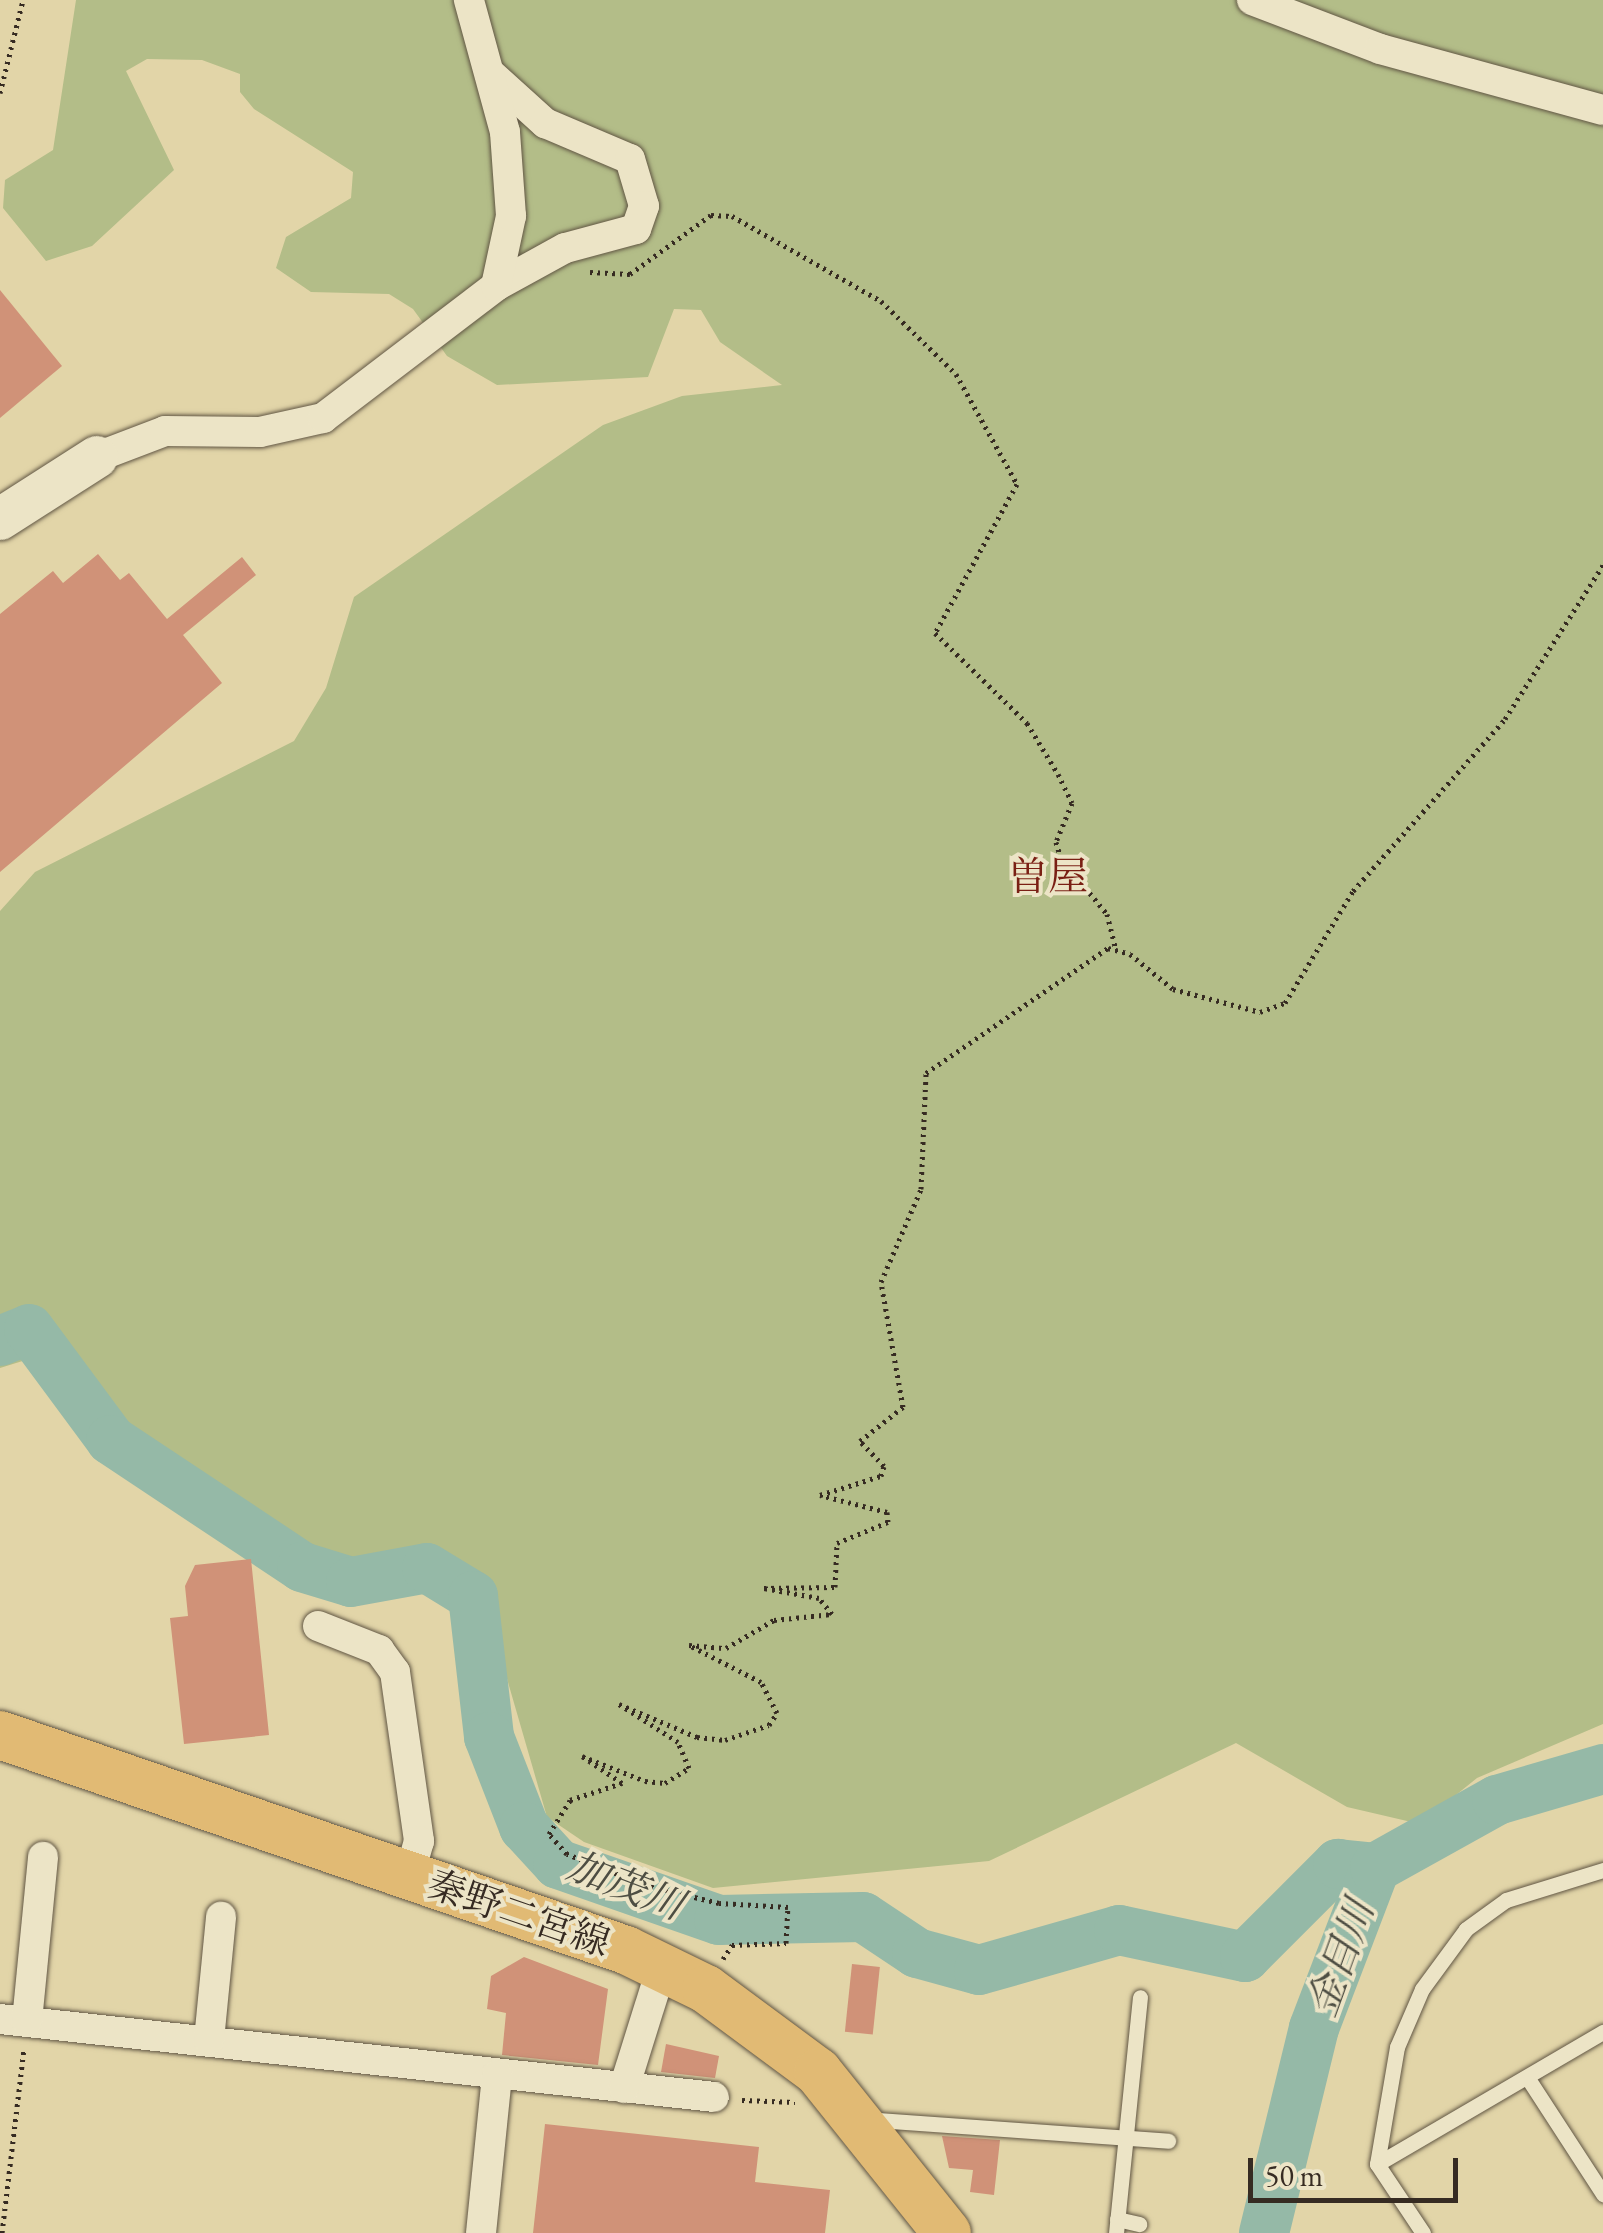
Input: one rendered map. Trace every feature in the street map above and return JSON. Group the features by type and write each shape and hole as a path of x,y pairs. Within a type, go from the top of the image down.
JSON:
{"main road":[{"name":"秦野二宮線","path":"0,1735 662,1966 786,2044 860,2119 947,2233"}],"street":[{"path":"469,0 483,65 505,132 512,216 496,286"},
{"path":"1252,0 1380,50 1603,110"},
{"path":"0,519 97,458 164,431 260,432 324,418 496,286 565,248 636,229 644,186 630,159 525,111 483,65"},
{"path":"318,1626 379,1650 395,1672 419,1841 410,1875"},
{"path":"43,1857 14,2020 714,2098"},
{"path":"209,2040 220,1917"},
{"path":"624,2088 662,1966"},
{"path":"480,2233 497,2075"}],"lane":[{"path":"1423,2233 1378,2164 1397,2047 1422,1989 1466,1929 1506,1900 1603,1870"},
{"path":"1139,2224 1117,2226 1140,1997"},
{"path":"1378,2164 1603,2032"},
{"path":"1527,2077 1603,2194"},
{"path":"860,2119 1168,2141"}],"path":[{"path":"0,93 24,0"},
{"path":"565,248 572,271 630,274 711,216 732,216 881,300 956,374 1017,484 936,633 1027,722 1058,774 1072,803 1056,842 1061,858 1107,914 1116,950 1173,988 1260,1012 1284,1004 1352,891 1505,719 1603,565"},
{"path":"723,1959 732,1945 786,1937 787,1912 592,1867 549,1834 556,1814 622,1783 582,1756 644,1781 665,1783 689,1768 678,1742 619,1704 726,1740 752,1735 778,1713 742,1666 687,1650 748,1642 774,1620 832,1614 820,1598 764,1588 836,1587 838,1542 891,1516 820,1495 881,1476 884,1466 860,1440 903,1407 881,1282 921,1189 926,1073 1004,1026 1090,956 1116,950"},
{"path":"2,2233 14,2020"},
{"path":"714,2098 798,2098"}],"green space":[{"path":"76,0 1603,0 1603,1724 1477,1778 1420,1824 1347,1807 1236,1743 989,1861 713,1888 584,1842 547,1817 488,1613 400,1559 313,1558 29,1359 0,1368 0,911 35,872 294,741 326,688 354,597 603,425 682,396 782,385 720,342 701,310 674,309 648,377 497,385 447,356 413,309 389,294 311,292 276,268 286,237 351,198 353,172 254,109 240,92 240,74 202,60 147,59 126,71 174,170 92,246 46,261 3,208 5,180 53,150"}],"building":[{"path":"0,290 62,366 0,418"},
{"path":"98,554 120,580 129,573 167,619 242,557 256,575 183,635 222,683 0,872 0,614 53,571 63,583"},
{"path":"251,1559 269,1735 184,1744 170,1618 188,1616 185,1586 195,1565"},
{"path":"524,1957 608,1989 598,2065 502,2055 506,2013 487,2009 491,1976"},
{"path":"852,1964 880,1967 873,2035 845,2032"},
{"path":"666,2044 719,2056 715,2078 661,2072"},
{"path":"545,2124 759,2147 755,2182 830,2190 825,2233 533,2233"},
{"path":"942,2136 1000,2140 994,2195 970,2192 973,2170 949,2168"}],"waterway":[{"name":"加茂川","path":"0,1341 29,1329 111,1440 302,1567 351,1582 427,1568 473,1596 489,1737 524,1827 558,1864 719,1920 863,1917 917,1953 979,1970 1119,1930 1245,1957 1338,1864 1375,1868"},
{"name":"金目川","path":"1264,2233 1314,2028 1375,1868 1497,1800 1603,1769"}],"district":[{"name":"曽屋","path":"1048,876"}]}
